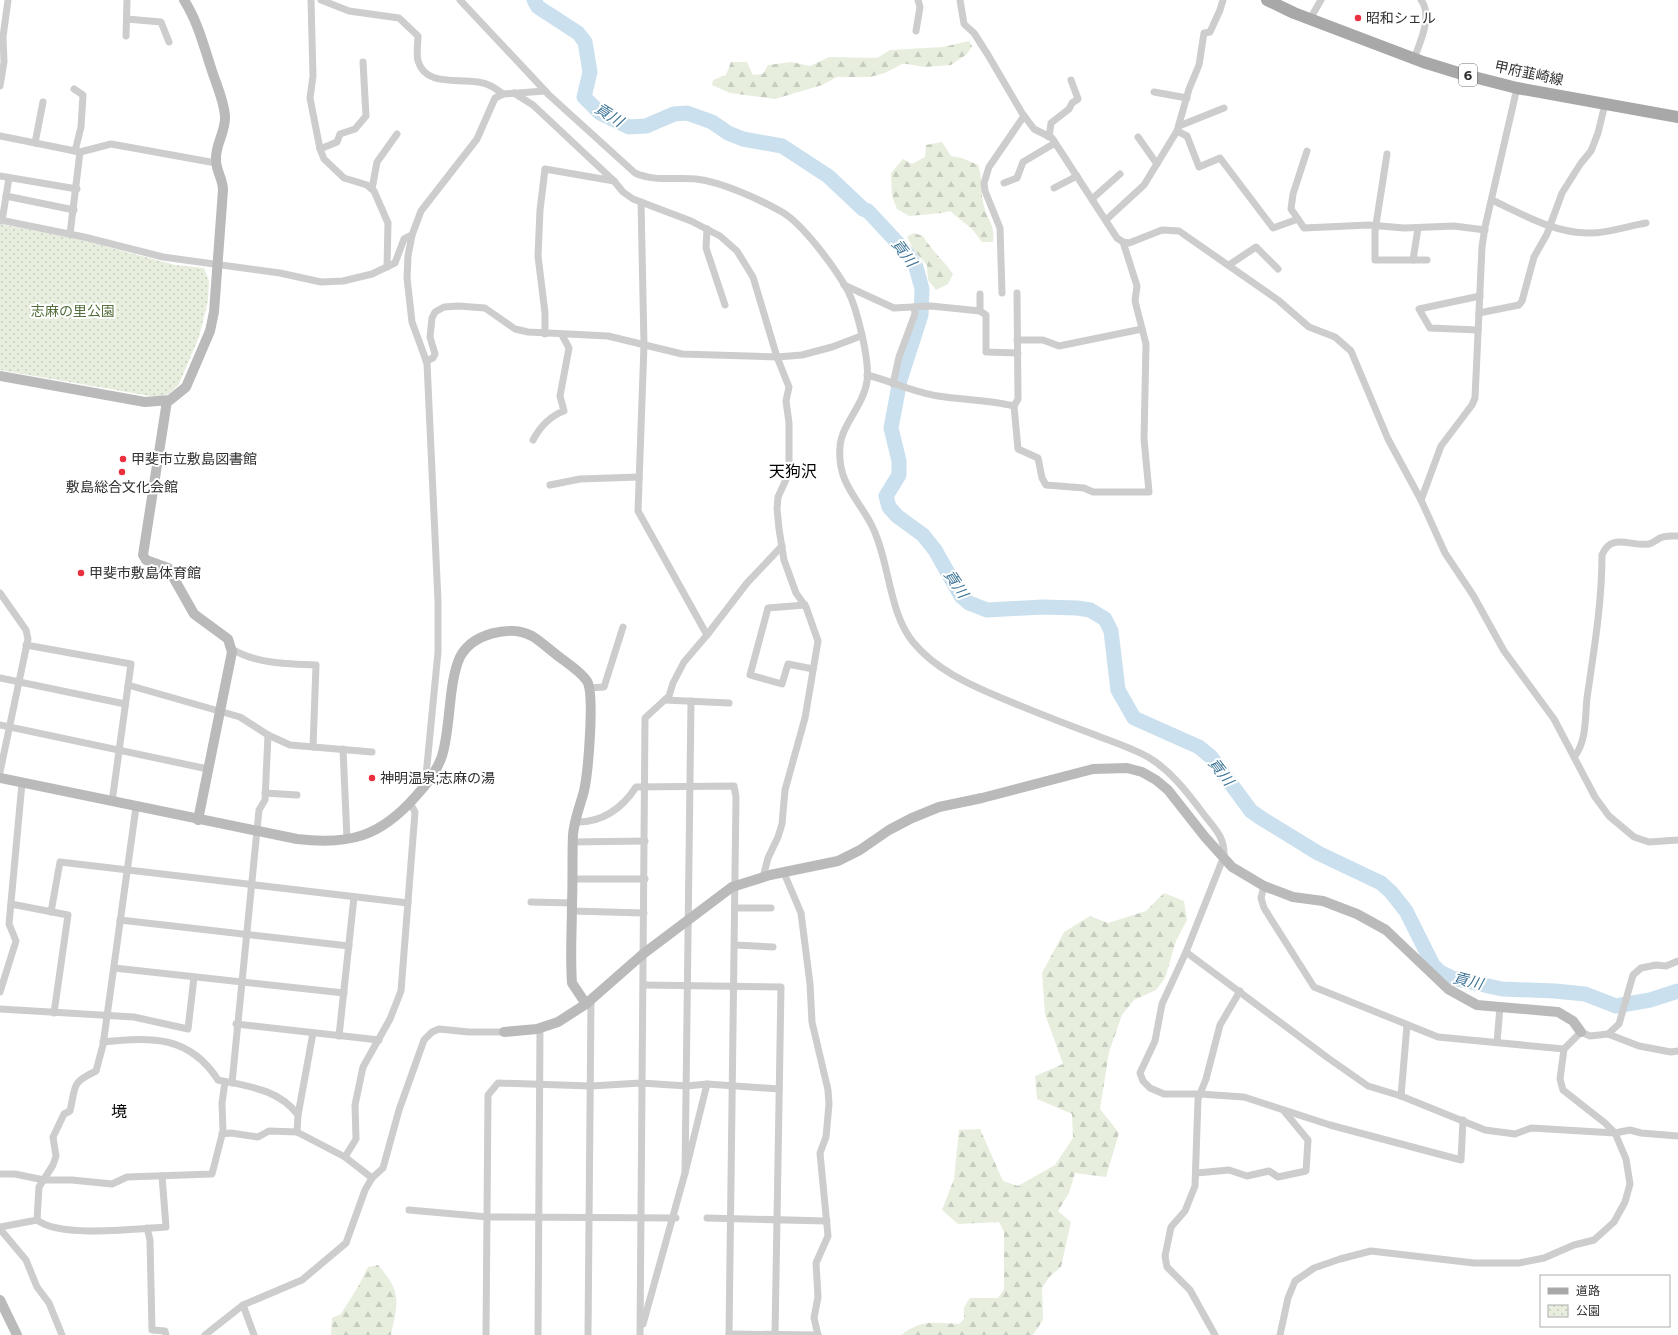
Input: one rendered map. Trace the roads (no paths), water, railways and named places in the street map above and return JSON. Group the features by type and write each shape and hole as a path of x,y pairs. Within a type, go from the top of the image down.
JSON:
{"main road":[{"name":"甲府韮崎線","path":"1267,0 1310,19 1414,59 1462,74 1517,88 1678,117"}],"street":[{"path":"0,86 4,62 3,37 8,0"},
{"path":"126,36 127,0"},
{"path":"0,376 145,402 167,401 179,394 186,387 210,331 218,264 223,185 216,162 216,149 224,127 225,116 221,98 195,18 184,0"},
{"path":"311,0 313,76 310,98 320,149 324,159 344,178 366,185 372,189 388,222 387,267"},
{"path":"321,0 350,11 399,18 418,36 418,59 421,69 429,76 440,80 478,82 491,85 503,94"},
{"path":"460,0 545,91 635,173 644,177 655,179 695,179 716,182 782,212 798,223 844,285 854,306 866,357 867,375 863,397 842,438 840,446 840,461 848,490 872,526 881,550 900,620 910,639 920,650 959,680 1035,712 1130,748 1149,758 1165,770 1190,796 1224,842 1224,856 1186,952 1162,1004 1155,1041 1140,1073 1143,1081 1150,1088 1164,1094 1200,1094 1244,1097 1330,1125 1460,1160 1463,1120"},
{"path":"916,31 920,8 918,0"},
{"path":"960,0 964,24 974,33 1024,116 1034,129 1049,137 1055,143 1117,238 1123,242 1136,241 1162,230 1179,231 1297,315 1310,327 1335,337 1351,351 1388,439 1421,500 1445,553 1473,595 1504,651 1554,719 1595,797 1609,816 1634,837 1649,842 1678,840"},
{"path":"1106,220 1144,185 1178,128 1199,64 1204,33 1210,32 1223,0"},
{"path":"1310,19 1321,0"},
{"path":"1414,59 1424,32 1425,12 1421,0"},
{"path":"127,19 161,22 169,42"},
{"path":"320,149 336,142 340,134 355,130 366,116 363,62"},
{"path":"1049,137 1050,123 1069,109 1072,103 1078,99 1071,80"},
{"path":"1421,500 1441,446 1472,405 1475,398 1485,230 1517,88"},
{"path":"70,234 74,210 78,151 82,127 83,95 74,89"},
{"path":"425,786 438,652 438,601 426,361 412,322 407,278 412,235 421,211 476,139 485,123 495,98 503,94 545,91"},
{"path":"1154,92 1187,98"},
{"path":"514,93 533,105 614,181 623,192 641,202 691,221 707,229 720,236 737,251 753,277 777,357 789,387 786,401 789,473 778,496 777,509 782,546 796,593 805,605 818,641 805,718 785,790 782,824 778,837 768,858 763,877"},
{"path":"35,143 43,102"},
{"path":"1479,313 1519,306 1534,257 1547,234 1562,193 1591,151 1598,133 1605,104"},
{"path":"1178,128 1224,108"},
{"path":"1002,293 1000,228 985,191 984,183 989,167 1024,116"},
{"path":"1178,128 1187,136 1199,167 1220,158 1273,228 1298,219"},
{"path":"372,189 377,162 397,134"},
{"path":"0,136 78,151 111,144 216,162"},
{"path":"1138,137 1156,164"},
{"path":"1004,183 1017,178 1023,162 1055,143"},
{"path":"1307,151 1293,194 1291,209 1304,228 1376,225 1418,228 1454,226 1485,230"},
{"path":"1387,154 1376,225 1375,260 1427,260"},
{"path":"545,334 545,313 538,256 540,210 545,169 614,181"},
{"path":"1092,199 1120,174"},
{"path":"0,176 76,189"},
{"path":"1054,188 1077,176"},
{"path":"9,178 1,220 70,234 163,257 280,273 321,282 336,283 372,274 395,263 404,239 412,235"},
{"path":"6,196 74,210"},
{"path":"1492,200 1550,226 1588,234 1646,223"},
{"path":"641,202 644,345 638,511 707,635"},
{"path":"1413,260 1418,228"},
{"path":"707,229 706,248 725,305"},
{"path":"1017,293 1018,399 1014,406 1018,449 1038,458 1042,478 1046,485 1084,488 1093,492 1150,492 1144,439 1146,344 1135,301 1137,286 1123,242"},
{"path":"1228,265 1256,247 1278,269"},
{"path":"844,285 894,308 932,306 980,312 986,315 986,352 1018,353"},
{"path":"980,294 980,312"},
{"path":"1478,330 1430,328 1419,309 1480,296"},
{"path":"426,361 433,358 435,354 430,336 432,318 435,312 444,308 479,306 485,308 515,329 545,334 608,336 682,354 777,357 802,355 832,347 861,336"},
{"path":"894,384 899,357 915,314 916,307"},
{"path":"1017,340 1043,340 1059,346 1142,329"},
{"path":"533,440 540,427 558,413 564,411 560,396 569,348 562,335"},
{"path":"867,375 905,388 938,396 997,402 1014,406"},
{"path":"167,401 143,555 146,560 168,568 194,614 228,639 232,649 198,820"},
{"path":"550,485 580,479 639,477"},
{"path":"1574,757 1580,748 1586,719 1600,602 1602,555 1605,548 1609,544 1615,542 1651,544 1665,536 1678,536"},
{"path":"640,1334 641,1083 644,985 642,954 645,879 645,718 669,696 673,683 684,662 747,583 782,546"},
{"path":"0,592 26,630 26,645 0,772"},
{"path":"805,605 768,608 750,675 782,684 788,664 813,669"},
{"path":"589,688 604,687 623,627"},
{"path":"0,778 198,820 297,839 324,842 347,839 365,835 382,827 410,803 425,786 438,766 442,756 456,670 461,656 469,645 480,637 492,633 518,631 532,636 578,671 587,681 591,706 584,791 575,822 572,879 572,983 588,1002 591,1086 588,1335"},
{"path":"26,645 131,664 112,802"},
{"path":"232,649 240,654 257,659 316,665 313,747"},
{"path":"0,678 125,704"},
{"path":"128,685 240,717 268,735 290,746 372,752"},
{"path":"665,700 729,703"},
{"path":"685,1173 692,701"},
{"path":"0,725 208,769"},
{"path":"0,1174 15,1174 44,1180 72,1180 112,1184 127,1178 212,1174 222,1134 222,1103 228,1082 236,1024 259,810 265,800 268,735"},
{"path":"343,749 347,839"},
{"path":"205,1335 243,1305 302,1280 339,1251 346,1243 351,1235 365,1190 372,1178 383,1168 399,1110 424,1040 432,1032 439,1029 469,1032 504,1032 540,1028 558,1022 588,1002 642,954 723,893 736,886 763,877 838,861 860,850 895,827 939,807 982,798 1093,769 1111,767 1126,768 1142,772 1156,780 1168,790 1205,837 1224,856 1232,867 1264,886 1293,897 1323,901 1357,914 1386,930 1448,989 1477,1005 1558,1012 1573,1021 1580,1032 1590,1036 1608,1034 1639,1046 1671,1052 1678,1051"},
{"path":"0,992 2,977 16,941 9,924 22,783"},
{"path":"575,822 588,822 603,818 630,797 636,787 734,786 736,797 736,908 729,1335 818,1335 814,1318 818,1297 816,1263 828,1236 820,1153 828,1124 828,1090 812,1022 810,984 801,914 784,873"},
{"path":"265,793 297,795"},
{"path":"345,1157 356,1139 355,1105 363,1067 397,1005 401,991 415,812 410,803"},
{"path":"36,1220 39,1187 53,1165 56,1156 53,1137 64,1114 70,1111 76,1083 80,1079 96,1071 107,1016 136,806"},
{"path":"573,842 645,841"},
{"path":"51,912 60,862 408,903"},
{"path":"572,879 645,879"},
{"path":"1264,886 1261,898 1264,908 1314,987 1438,1037 1564,1049"},
{"path":"340,1036 354,897"},
{"path":"532,902 644,913"},
{"path":"11,904 68,915 54,1013"},
{"path":"736,908 771,908"},
{"path":"120,920 349,946"},
{"path":"735,946 773,947"},
{"path":"1186,952 1368,1086 1401,1096 1485,1130 1515,1134 1531,1128 1615,1133 1630,1130 1641,1133 1678,1136"},
{"path":"1608,1034 1619,1024 1633,975 1641,968 1666,966 1678,961"},
{"path":"114,968 344,993"},
{"path":"0,1009 134,1017 188,1029 194,977"},
{"path":"644,985 734,985 781,987 775,1335"},
{"path":"1216,1335 1190,1290 1167,1267 1165,1256 1171,1227 1185,1211 1195,1186 1197,1173 1198,1100 1220,1026 1240,991"},
{"path":"1497,1042 1500,1007"},
{"path":"236,1024 379,1040"},
{"path":"1401,1096 1407,1025"},
{"path":"538,1335 540,1028"},
{"path":"1280,1335 1288,1298 1295,1281 1314,1268 1340,1259 1371,1251 1474,1263 1519,1263 1544,1258 1574,1245 1594,1240 1614,1222 1625,1202 1630,1184 1626,1159 1615,1133 1605,1123 1563,1090 1560,1079 1564,1049 1580,1032"},
{"path":"297,1132 298,1115 313,1033"},
{"path":"103,1042 147,1038 178,1045 209,1066 218,1080 269,1092 288,1104 298,1115"},
{"path":"486,1335 488,1095 498,1083 591,1086 641,1083 687,1086 707,1084 779,1089"},
{"path":"640,1334 674,1218 707,1084"},
{"path":"1197,1173 1229,1170 1247,1176 1269,1171 1278,1177 1306,1171 1308,1140 1283,1110"},
{"path":"222,1134 231,1133 258,1137 269,1131 297,1132 345,1157 372,1178"},
{"path":"62,1335 49,1303 37,1287 26,1260 0,1228 36,1220 44,1226 55,1229 109,1230 166,1227 162,1176"},
{"path":"409,1210 488,1217 674,1218"},
{"path":"707,1218 827,1221"},
{"path":"147,1228 150,1240 152,1330 165,1331 166,1335"},
{"path":"0,1300 17,1335"},
{"path":"243,1305 254,1335"}],"waterway":[{"name":"貢川","path":"534,0 538,7 578,33 585,42 590,72 584,97 600,113 629,127 646,126 674,114 687,113 712,122 728,133 743,139 782,146 828,176 863,209 868,211 907,253 916,267 922,289 921,315 900,380 891,428 899,461 899,475 886,496 889,507 897,516 923,535 935,550 961,596 969,603 987,610 1043,607 1077,608 1090,610 1105,619 1111,631 1118,690 1134,718 1199,747 1211,757 1251,811 1261,818 1318,853 1381,883 1391,892 1406,911 1433,965 1440,972 1452,978 1502,989 1585,994 1616,1006 1650,1000 1678,991"}],"place":[{"name":"昭和シェル","path":"1358,18"},
{"name":"甲斐市立敷島図書館","path":"123,459"},
{"name":"敷島総合文化会館","path":"122,472"},
{"name":"甲斐市敷島体育館","path":"81,573"},
{"name":"神明温泉;志麻の湯","path":"372,778"}],"district":[{"name":"天狗沢","path":"793,471"},
{"name":"境","path":"119,1111"}],"park label":[{"name":"志麻の里公園","path":"73,311"}]}
